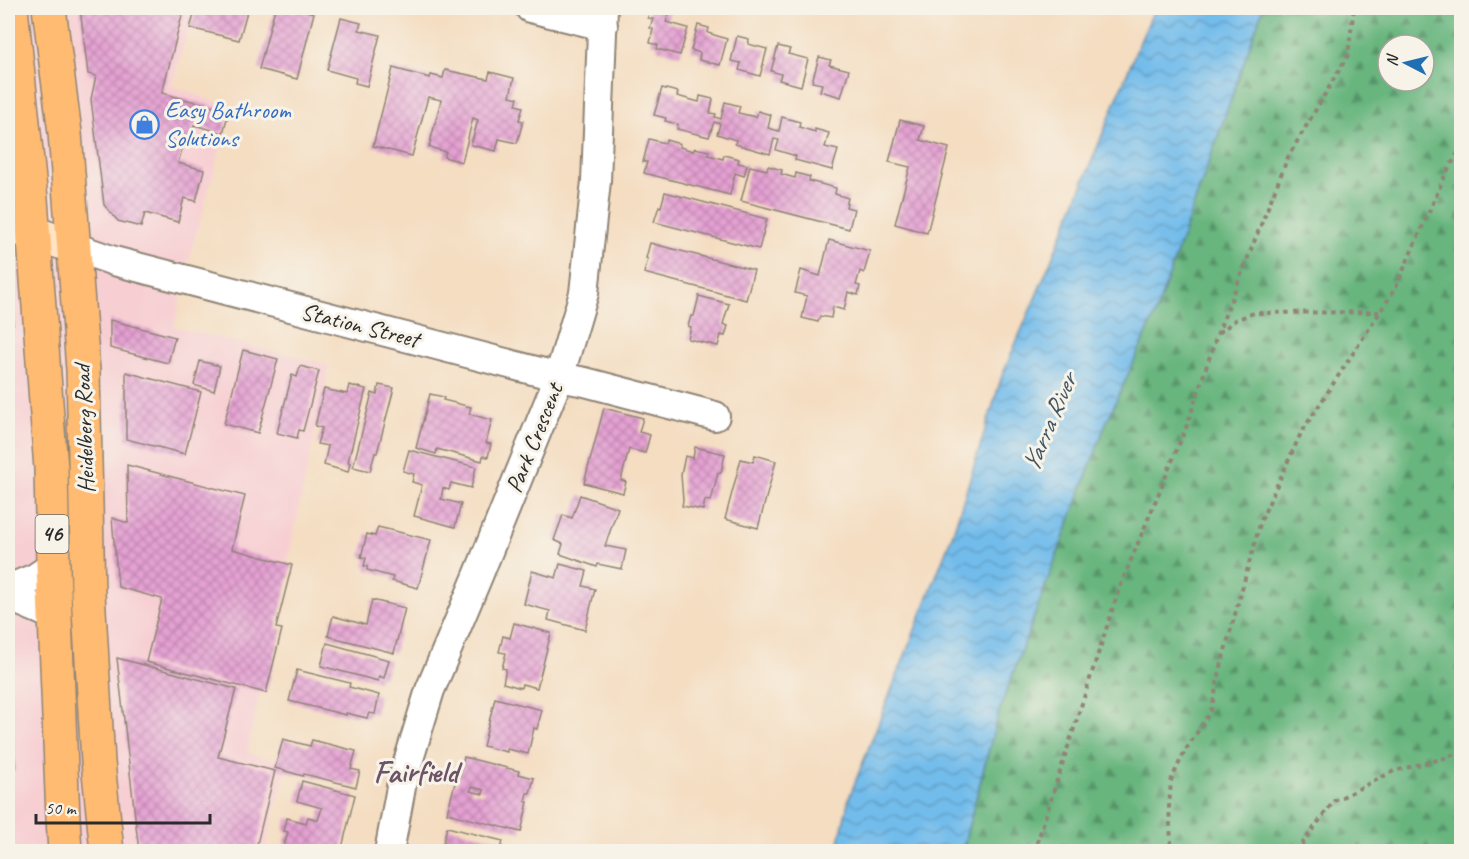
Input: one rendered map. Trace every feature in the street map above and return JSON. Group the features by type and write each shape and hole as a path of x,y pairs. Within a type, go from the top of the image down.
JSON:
{"main road":[{"name":"Heidelberg Road","path":"11,8 21,229 51,469 65,852"},
{"name":"Heidelberg Road","path":"49,8 65,133 83,370 90,627 98,762 107,852"},
{"name":"Station Street","path":"21,229 74,247"}],"street":[{"path":"530,8 603,17"},
{"name":"Park Crescent","path":"389,852 402,782 430,690 559,377 584,293 596,181 603,17"},
{"name":"Station Street","path":"74,247 114,261 715,416"},
{"path":"8,589 35,578 53,566"},
{"path":"8,596 55,616"}],"path":[{"path":"1034,852 1119,589 1187,425 1217,335 1288,157 1348,55 1354,8"},
{"path":"1165,852 1171,842 1169,808 1171,780 1185,751 1211,711 1223,658 1261,520 1301,433 1395,290 1446,173 1461,146"},
{"path":"1217,335 1235,320 1254,313 1380,312"},
{"path":"1296,852 1334,801 1394,771 1449,757 1461,749"}],"shaded area":[{"path":"8,8 195,8 171,86 232,108 191,252 174,327 329,365 247,753 287,764 265,851 8,851"}],"green space":[{"path":"1263,8 1461,8 1461,851 962,852 999,711 1106,423 1155,315"}],"water":[{"name":"Yarra River","path":"1155,8 1263,8 1155,315 1106,423 999,711 962,851 837,851 849,798 953,533 1002,376"}],"building":[{"path":"80,8 184,8 162,93 229,111 223,133 194,125 189,147 183,146 178,163 204,170 196,201 184,198 178,222 145,213 141,227 118,221 104,205 91,99 96,76 88,74"},
{"path":"210,8 248,8 239,40 190,28 195,12 208,15"},
{"path":"275,8 295,8 314,13 297,79 259,69"},
{"path":"650,8 671,8 666,22 688,28 680,55 657,49 658,45 650,43 653,29 650,28 653,19 648,18"},
{"path":"341,18 361,23 359,30 380,35 367,86 355,83 356,78 327,70"},
{"path":"698,25 709,28 708,33 727,39 720,65 699,60 700,53 691,50"},
{"path":"737,36 749,39 748,44 767,49 760,76 739,70 741,63 731,61"},
{"path":"778,46 790,49 788,54 808,59 801,86 779,80 781,74 771,71"},
{"path":"819,57 831,60 829,65 849,70 841,97 820,91 822,84 812,82"},
{"path":"393,68 430,78 431,75 443,78 445,70 488,79 490,72 514,78 510,96 518,98 516,105 523,107 519,120 523,121 517,143 499,139 496,151 471,145 478,120 473,118 462,162 444,157 446,152 429,147 441,100 428,97 412,156 373,146"},
{"path":"662,88 678,92 677,96 699,102 700,96 713,99 710,113 716,114 715,117 721,119 725,102 740,106 738,113 756,117 758,111 771,115 768,128 779,131 782,117 800,122 799,127 829,133 825,147 838,150 832,170 795,160 796,156 776,150 779,140 774,139 770,154 735,144 736,140 717,134 720,124 714,122 709,137 677,129 678,124 654,115"},
{"path":"900,120 924,126 920,140 949,148 927,233 895,224 910,167 889,162"},
{"path":"649,139 665,143 666,140 693,151 695,148 709,151 708,155 723,159 724,155 739,159 738,163 747,165 744,176 735,173 730,195 644,173 647,162 643,162"},
{"path":"750,166 767,170 768,166 782,170 781,174 795,178 796,173 810,177 809,181 836,188 835,194 848,198 846,207 854,209 849,229 741,201"},
{"path":"665,192 767,219 759,249 654,222"},
{"path":"829,240 870,251 864,273 860,271 856,285 860,286 858,295 848,292 844,310 833,307 831,318 820,316 818,322 802,318 807,296 795,293 801,270 820,276"},
{"path":"650,243 754,270 746,300 644,273"},
{"path":"9,289 13,324 8,323"},
{"path":"699,296 729,304 723,324 728,326 725,336 721,335 718,346 688,339 691,327 688,326 691,316 694,316"},
{"path":"110,320 175,337 168,363 110,348"},
{"path":"243,350 278,359 258,433 224,424"},
{"path":"200,361 220,366 214,391 194,385"},
{"path":"300,366 319,371 303,431 299,430 297,438 277,433 292,375 297,377"},
{"path":"126,372 201,392 185,454 126,439"},
{"path":"349,385 366,389 348,462 350,463 348,472 324,465 328,446 317,444 322,428 315,426 324,389 347,394"},
{"path":"379,385 394,388 370,471 353,467 372,393 377,395"},
{"path":"430,394 471,407 469,414 492,420 486,443 491,444 488,457 483,456 482,461 437,449 436,454 416,448"},
{"path":"604,408 643,418 639,432 650,435 645,453 629,449 621,480 626,482 623,493 584,483"},
{"path":"695,447 725,454 711,501 705,500 703,510 682,506 681,475 685,456 693,458"},
{"path":"409,450 476,467 471,488 451,483 449,490 443,488 441,499 461,504 455,527 414,516 422,485 412,482 414,474 403,471"},
{"path":"755,455 776,461 758,528 725,519 741,459 753,462"},
{"path":"127,465 245,496 232,549 292,565 276,628 282,629 266,693 146,662 162,599 118,587 112,518 128,523"},
{"path":"580,495 618,508 605,546 626,550 622,569 598,564 597,567 560,554 563,544 554,540 563,515 572,518"},
{"path":"378,527 431,540 418,588 392,581 393,577 367,570 367,566 364,566 366,558 361,557 367,534 375,536"},
{"path":"560,564 587,571 583,586 595,589 585,630 548,620 550,611 524,604 532,571 556,578"},
{"path":"372,600 405,608 394,653 328,636 333,616 366,625"},
{"path":"514,623 551,633 537,688 522,684 521,688 503,683 506,669 502,668 506,653 499,652 503,636 510,638"},
{"path":"327,643 389,660 384,678 379,676 378,681 321,666"},
{"path":"117,658 236,689 218,757 275,771 255,852 139,852"},
{"path":"297,670 350,683 349,687 379,695 375,714 369,713 367,718 346,713 346,715 289,701"},
{"path":"495,698 542,710 537,729 534,728 528,754 483,746"},
{"path":"12,711 15,770 8,771 8,712"},
{"path":"283,739 310,746 312,740 356,751 351,769 360,771 356,787 275,768"},
{"path":"464,757 519,771 518,774 534,778 525,801 528,802 521,832 447,813 455,783 458,783","holes":["472,787 484,790 483,794 470,791"]},
{"path":"302,781 355,795 341,852 305,852 284,846 288,832 284,831 287,818 306,823 308,817 318,820 322,808 297,801"},
{"path":"447,827 503,841 500,852 441,852"}],"place":[{"name":"Easy Bathroom Solutions","path":"144,124"}],"district":[{"name":"Fairfield","path":"416,772"}]}
